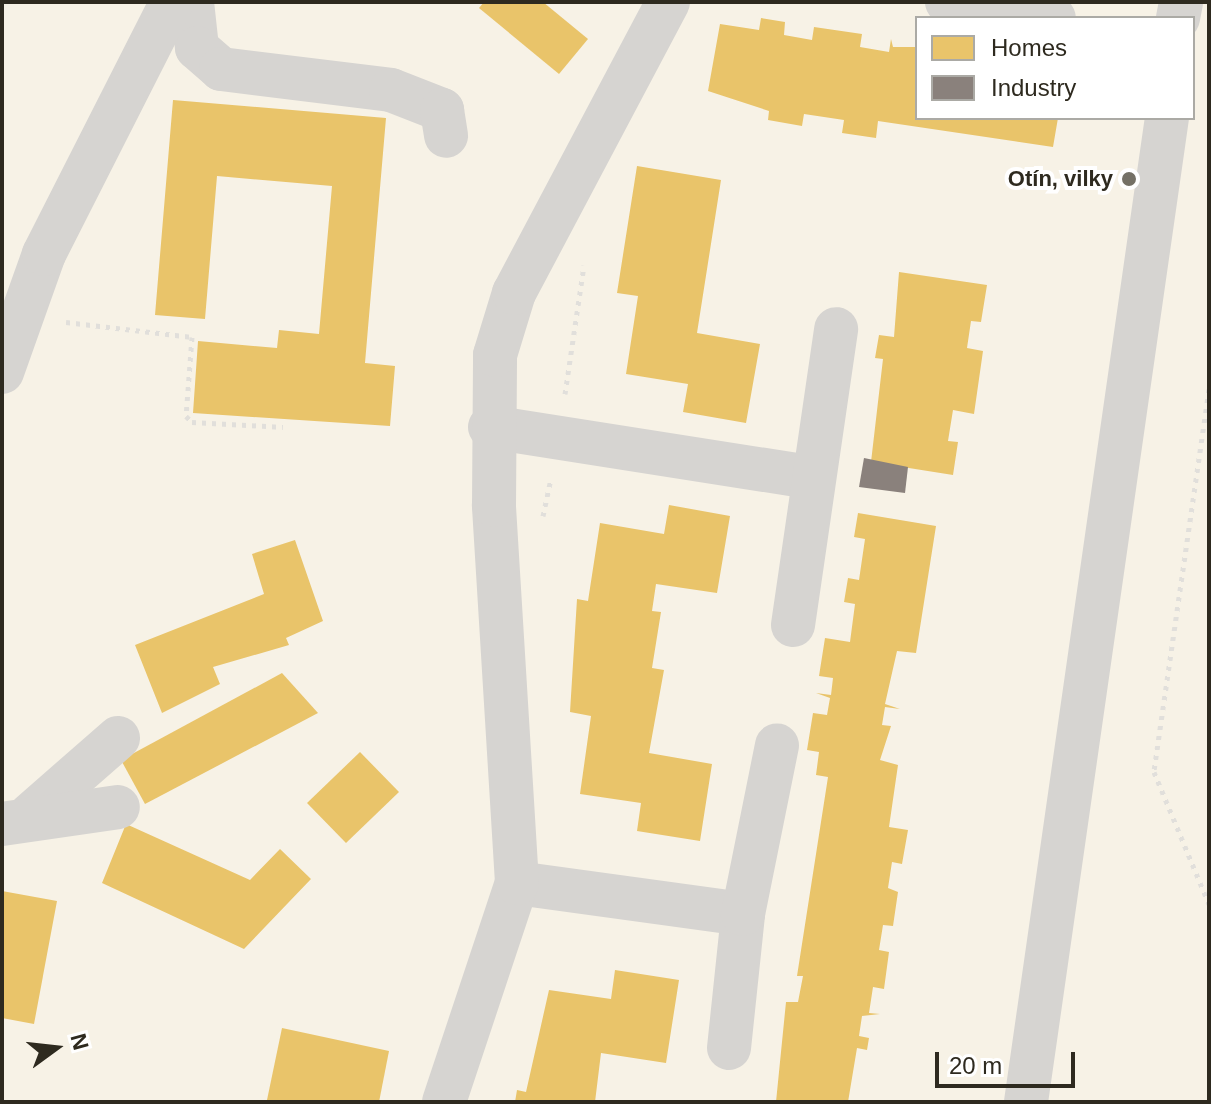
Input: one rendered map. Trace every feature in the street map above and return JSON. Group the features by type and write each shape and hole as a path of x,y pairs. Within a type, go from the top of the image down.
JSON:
{"street":[{"path":"2,372 44,254 172,2"},
{"path":"192,2 197,48 221,69 391,90 442,110 446,136"},
{"path":"444,1102 517,883 490,427 495,355 514,293 668,2"},
{"path":"947,2 1041,16"},
{"path":"1026,1102 1167,120"},
{"path":"793,625 811,477 836,329"},
{"path":"490,427 811,477"},
{"path":"16,820 118,738"},
{"path":"729,1048 743,914 777,745"},
{"path":"16,820 118,807"},
{"path":"517,883 743,914"}],"path":[{"path":"22,317 192,337 186,416 192,422 283,427"},
{"path":"1209,389 1154,772 1209,904"}],"building: Homes":[{"path":"484,2 543,2 588,39 559,74 479,8"},
{"path":"761,18 785,22 784,35 812,40 814,27 862,34 860,47 889,52 891,39 893,47 915,47 915,120 1058,120 1053,147 878,121 876,138 842,133 844,120 804,114 802,126 768,120 769,111 708,91 720,24 759,30"},
{"path":"173,100 386,118 365,363 395,366 390,426 193,413 198,341 277,348 279,330 319,334 332,186 217,176 205,319 155,315"},
{"path":"637,166 721,180 697,333 760,344 746,423 683,412 688,384 626,374 638,296 617,293"},
{"path":"899,272 987,285 981,322 971,321 967,348 983,351 974,414 953,410 948,441 958,442 953,475 871,462 883,359 875,358 879,335 894,337"},
{"path":"669,505 730,516 717,593 656,584 652,611 661,612 652,668 664,670 649,753 712,764 700,841 637,831 641,803 580,794 591,716 570,712 577,599 588,601 600,523 664,534"},
{"path":"858,513 936,526 916,653 897,651 885,704 900,709 885,707 882,725 891,726 880,760 898,765 889,827 908,830 902,864 892,862 888,888 898,892 893,926 883,925 879,950 889,952 884,989 873,987 869,1013 880,1014 862,1016 859,1036 869,1038 867,1050 857,1048 848,1102 776,1102 786,1002 798,1002 803,976 797,976 828,777 816,775 819,752 807,750 813,713 827,715 830,698 816,693 831,695 833,678 819,676 825,638 850,642 855,604 844,602 848,578 859,580 865,539 854,537"},
{"path":"295,540 323,621 286,638 289,645 213,667 220,684 162,713 135,645 264,594 252,554"},
{"path":"282,673 318,713 145,804 121,760"},
{"path":"360,752 399,792 346,843 307,803"},
{"path":"126,824 250,880 280,849 311,879 244,949 102,883"},
{"path":"2,891 57,901 34,1024 2,1018"},
{"path":"615,970 679,980 666,1063 601,1053 595,1102 515,1102 517,1090 526,1092 549,990 611,999"},
{"path":"282,1028 389,1051 379,1102 267,1100"}],"building: Industry":[{"path":"864,458 908,467 905,493 859,487"}],"place":[{"name":"Otín, vilky","path":"1129,179"}]}
